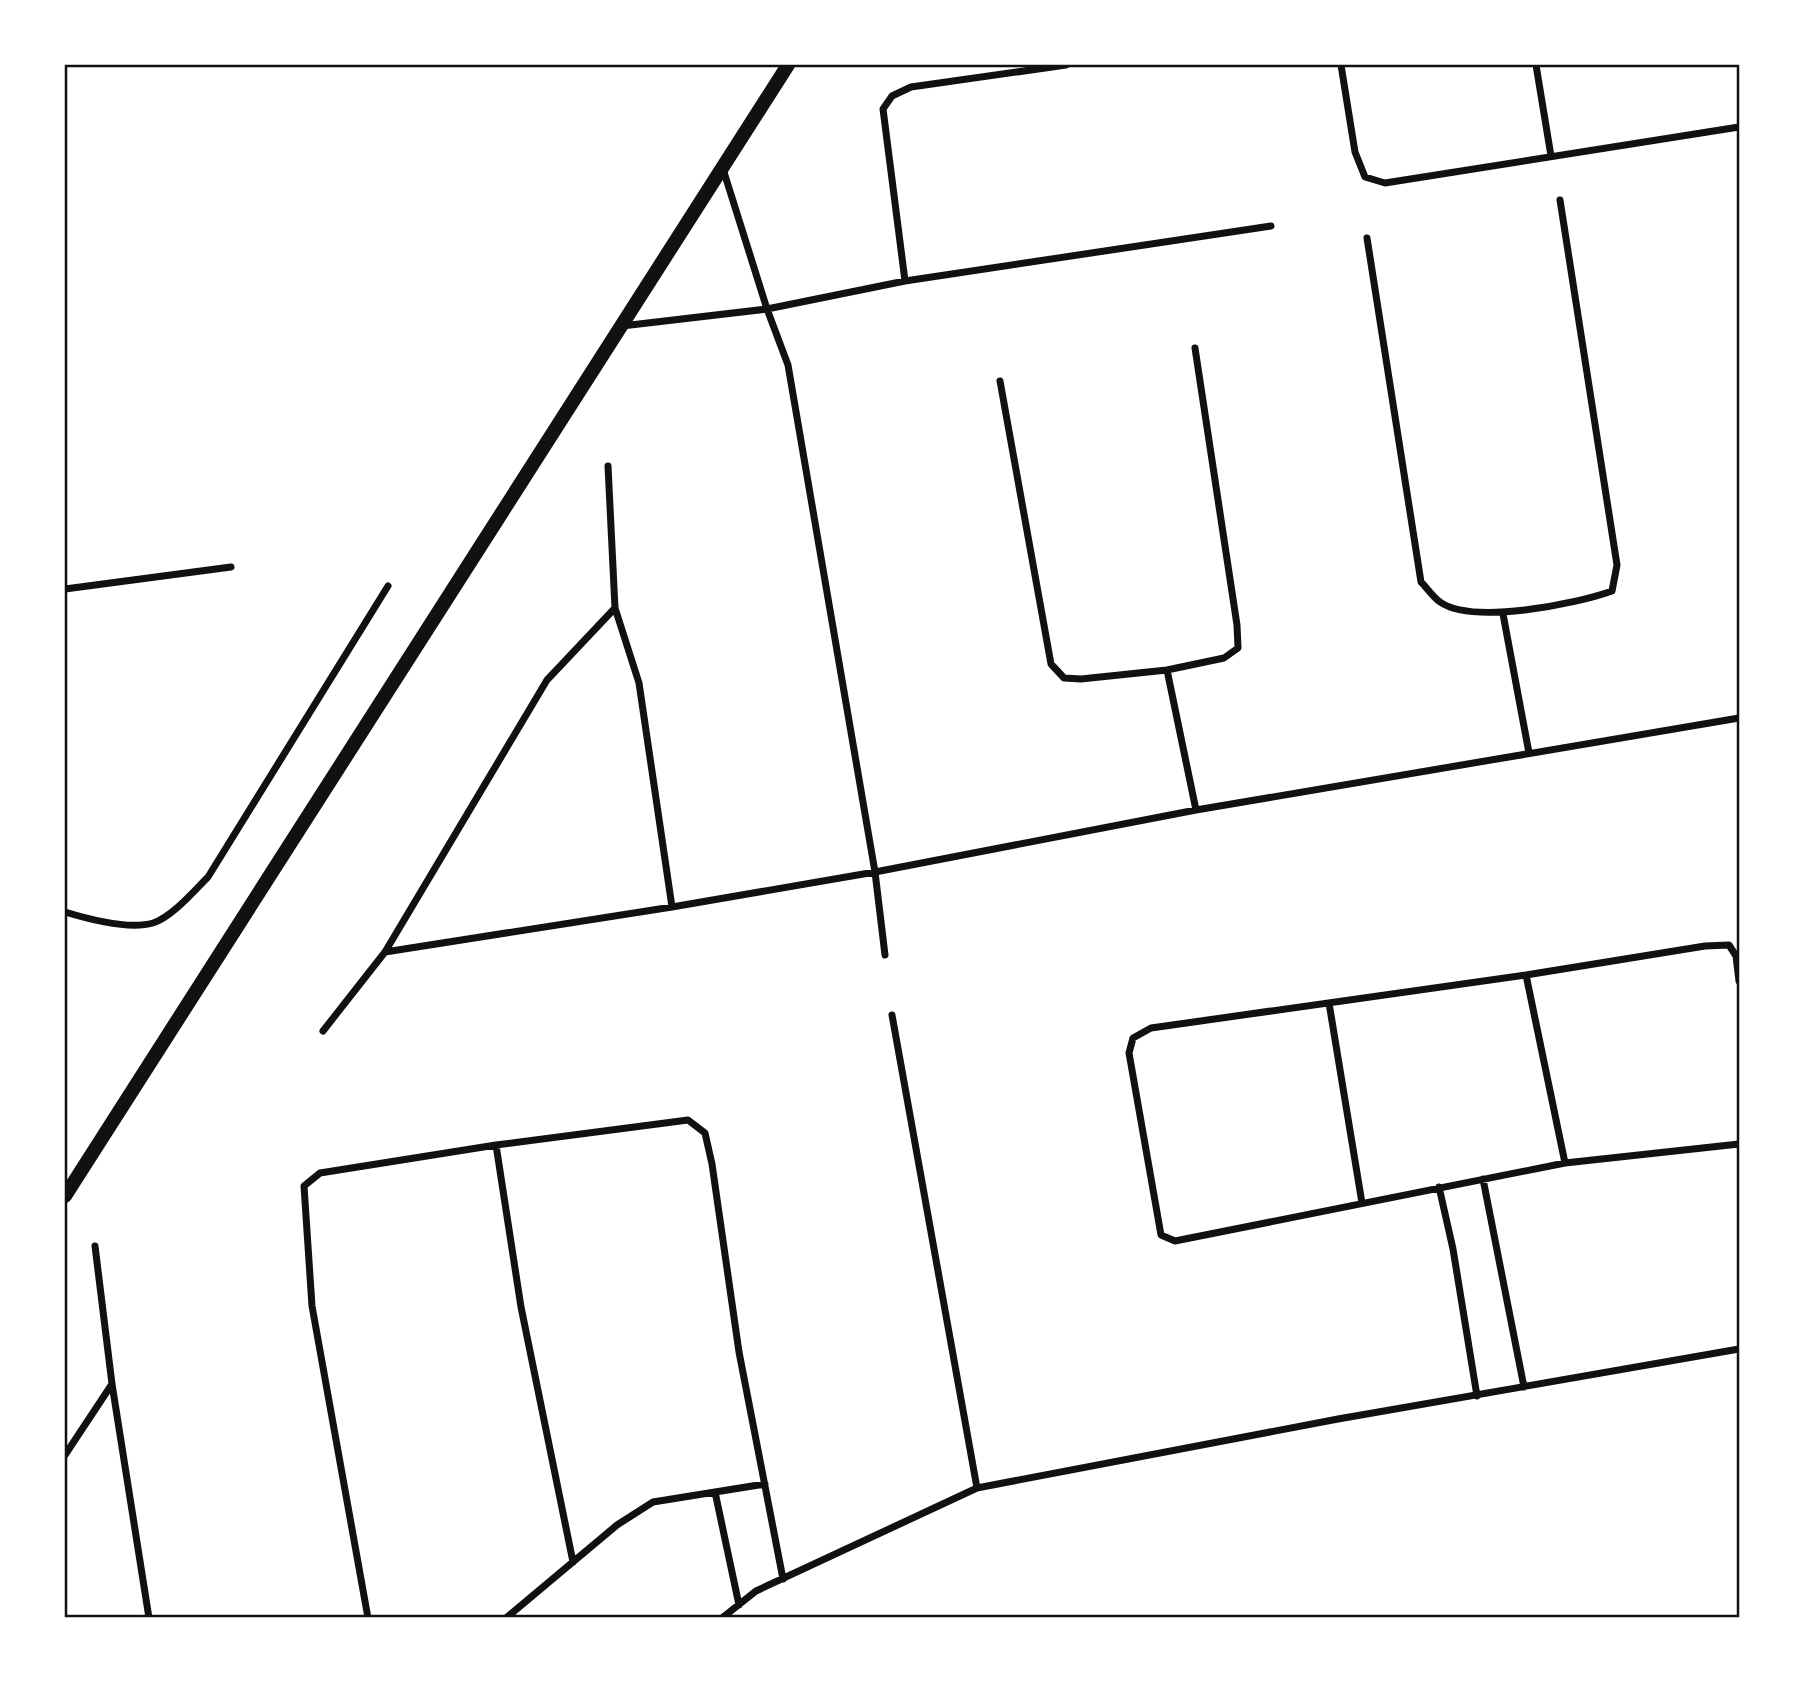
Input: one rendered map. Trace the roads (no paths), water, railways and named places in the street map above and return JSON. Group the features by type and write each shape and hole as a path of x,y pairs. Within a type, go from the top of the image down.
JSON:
{"main road":[{"path":"65,1196 69,1180 788,65"}],"street":[{"path":"905,281 883,109 892,96 911,87 1066,65"},
{"path":"1341,65 1355,152 1365,177 1384,183 1739,127"},
{"path":"1536,65 1550,156"},
{"path":"723,168 767,309 788,365 875,872 885,956"},
{"path":"1367,237 1421,582 1441,603 1465,610 1503,614 1594,598 1612,591 1617,565 1560,200"},
{"path":"622,326 767,309 905,281 1271,226"},
{"path":"1000,381 1051,664 1064,678 1081,679 1167,670 1224,658 1238,648 1237,625 1195,348"},
{"path":"608,466 615,608 639,683 672,907"},
{"path":"65,589 231,567"},
{"path":"65,912 125,925 153,923 177,907 208,877 388,586"},
{"path":"323,1031 385,952 547,680 615,608"},
{"path":"1503,614 1530,753"},
{"path":"1167,670 1196,810"},
{"path":"385,952 875,872 1196,810 1739,718"},
{"path":"1739,981 1736,956 1729,945 1705,946 1526,975 1151,1028 1133,1038 1129,1053 1161,1235 1175,1241 1565,1163 1739,1144"},
{"path":"1526,975 1565,1163"},
{"path":"1329,1003 1362,1203"},
{"path":"892,1015 977,1488"},
{"path":"369,1618 312,1306 304,1186 320,1172 496,1145 688,1120 705,1133 712,1164 739,1352 783,1578"},
{"path":"496,1145 521,1307 573,1562"},
{"path":"1483,1178 1524,1387"},
{"path":"1440,1187 1477,1396"},
{"path":"94,1246 112,1384 149,1618"},
{"path":"722,1618 756,1591 977,1488 1325,1422 1739,1349"},
{"path":"65,1455 112,1384"},
{"path":"506,1618 617,1525 653,1502 765,1484"},
{"path":"715,1492 739,1605"}]}
